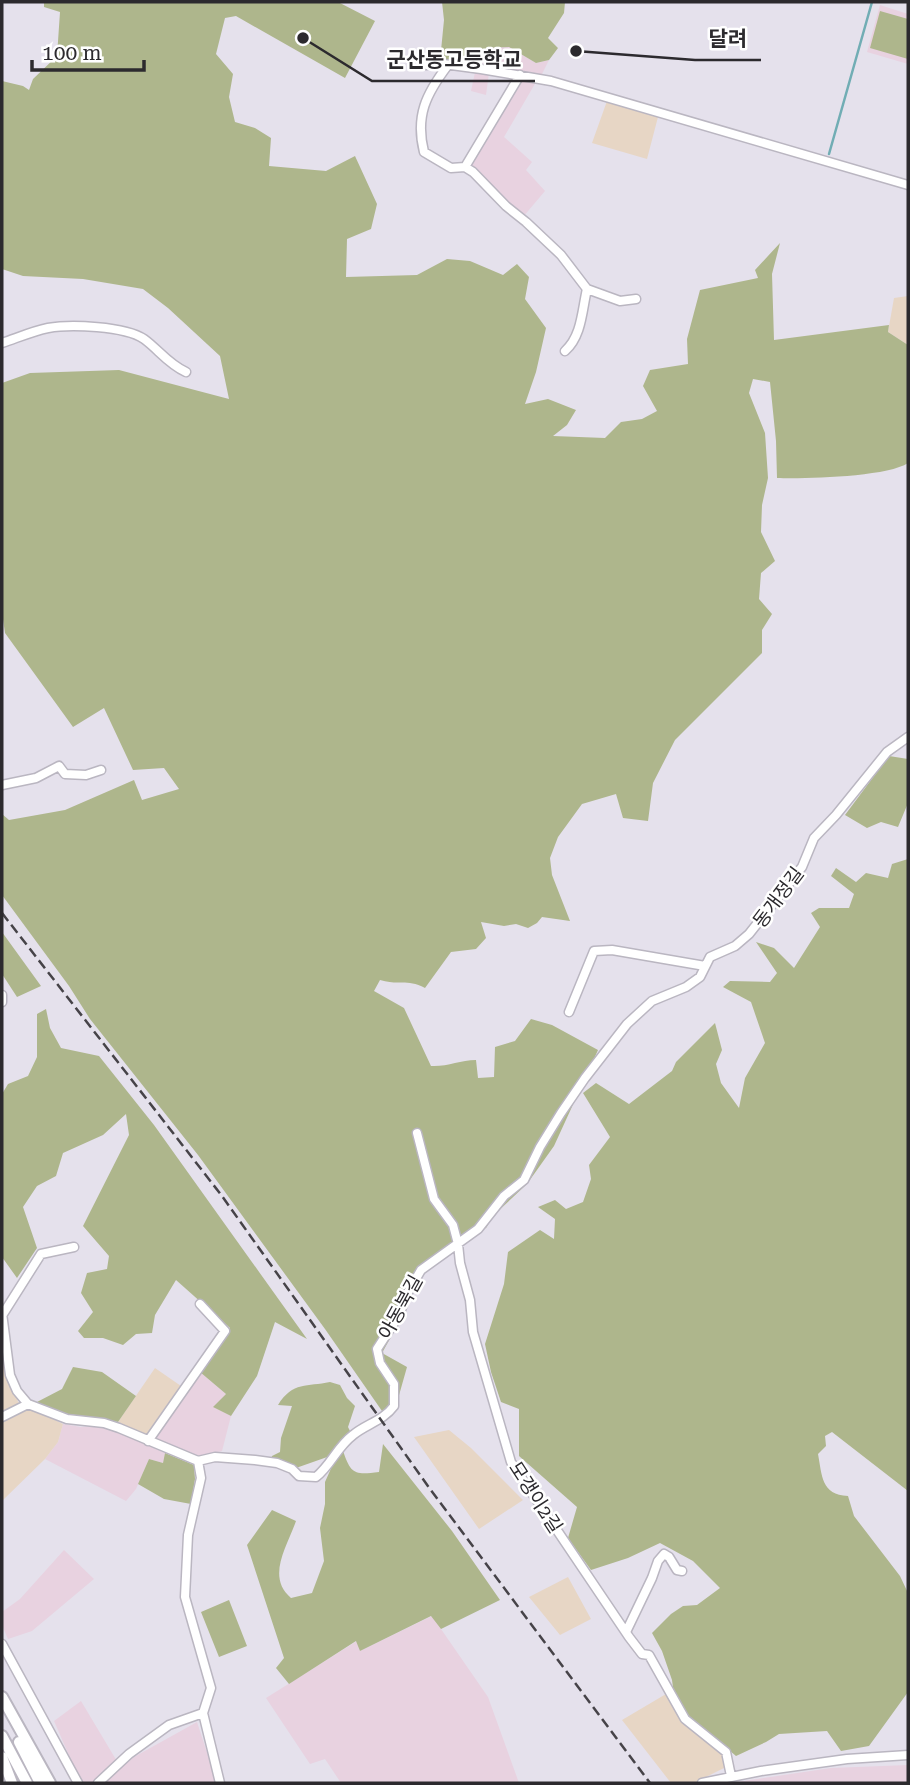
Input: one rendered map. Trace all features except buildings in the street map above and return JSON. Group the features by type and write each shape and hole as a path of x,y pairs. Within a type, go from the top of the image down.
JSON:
{"highway":[{"path":"2,1697 50,1783"},
{"path":"2,1709 40,1783"},
{"path":"2,1736 27,1783"},
{"path":"2,1757 12,1783"}],"street":[{"path":"427,65 448,65 551,81 908,185"},
{"path":"448,65 433,84 419,124 424,152 451,168 465,167 549,243 587,289 620,301 636,299"},
{"path":"465,167 520,75"},
{"path":"565,351 577,334 587,289"},
{"path":"2,343 49,328 87,327 124,331 143,338 157,353 186,372"},
{"name":"동개정길","path":"458,1244 478,1228 504,1196 524,1180 540,1147 561,1114 624,1027 652,1001 686,987 700,977 710,957 735,947 750,934 803,867 814,838 887,752 908,737"},
{"path":"2,785 36,778 59,766 65,774 86,775 101,770"},
{"path":"569,1012 594,951 612,950 705,966"},
{"path":"2,995 2,1002"},
{"name":"모갱이2길","path":"417,1133 434,1199 453,1225 470,1300 473,1332 511,1462 626,1632 642,1654 649,1655 685,1719 726,1752 731,1776"},
{"name":"아동북길","path":"28,1404 67,1419 104,1423 198,1461 215,1457 255,1460 277,1463 292,1469 299,1476 316,1477 325,1470 337,1451 354,1433 375,1423 394,1406 394,1384 380,1363 377,1349 399,1315 421,1270 458,1244"},
{"path":"2,1417 28,1404 17,1391 10,1375 2,1313 41,1254 74,1247"},
{"path":"148,1441 225,1331 200,1304"},
{"path":"198,1461 201,1478 188,1535 185,1597 211,1688 203,1713 220,1783"},
{"path":"626,1632 664,1554 677,1570 681,1571"},
{"path":"2,1644 78,1783"},
{"path":"98,1783 129,1754 169,1725 203,1713"},
{"path":"702,1783 731,1776 847,1759 908,1755"}],"shaded area":[{"path":"880,5 908,14 908,64 867,52"},
{"path":"509,47 536,63 549,60 541,76 489,73 486,95 471,91 477,63 487,48"},
{"path":"521,78 536,82 504,137 532,162 526,170 545,191 523,217 466,169"},
{"path":"607,101 658,117 647,159 592,143"},
{"path":"908,296 908,345 888,332 894,298"},
{"path":"2,1338 18,1402 63,1424 58,1442 45,1459 2,1501"},
{"path":"194,1367 226,1394 214,1407 231,1416 222,1451 199,1457 147,1437"},
{"path":"155,1368 181,1386 147,1437 118,1422"},
{"path":"63,1424 97,1426 125,1435 165,1453 163,1463 149,1459 136,1489 126,1501 45,1459 58,1442"},
{"path":"449,1430 523,1500 479,1529 414,1437"},
{"path":"64,1550 94,1579 32,1631 8,1639 2,1625 2,1612 20,1599"},
{"path":"568,1577 591,1619 560,1635 529,1597"},
{"path":"432,1616 488,1697 519,1783 341,1783 325,1759 310,1764 266,1698 357,1641 360,1651"},
{"path":"666,1694 681,1720 724,1754 726,1767 694,1783 671,1783 622,1720"},
{"path":"81,1701 121,1768 134,1757 197,1722 217,1783 81,1783 54,1721"},
{"path":"908,1765 908,1783 730,1783 831,1768"}],"green space":[{"path":"44,2 338,2 375,21 345,78 236,16 225,18 216,54 233,74 229,97 235,122 255,128 271,138 269,166 326,171 355,156 377,204 371,229 347,239 346,277 417,275 447,259 470,261 503,275 517,264 529,277 525,299 546,328 525,404 548,399 576,410 567,425 553,436 605,438 621,422 642,419 657,411 643,386 650,370 688,364 687,339 700,290 758,278 755,270 780,243 772,274 774,340 889,325 888,332 908,345 908,463 897,468 864,474 777,478 770,382 753,379 749,393 765,433 768,478 762,505 761,532 775,561 761,573 759,599 772,614 762,630 762,653 675,740 653,783 648,821 623,818 616,794 582,804 558,837 550,858 552,875 570,921 542,917 528,928 516,924 504,926 481,922 486,938 476,949 451,952 425,988 413,983 380,980 374,991 404,1008 431,1066 476,1060 478,1078 494,1077 495,1047 515,1041 531,1019 552,1025 598,1050 554,1146 527,1184 494,1215 486,1228 462,1236 409,1285 407,1308 382,1353 407,1367 394,1413 382,1411 198,1155 90,1019 2,895 2,814 9,820 65,810 134,780 142,800 179,789 164,768 133,770 104,708 73,727 5,633 2,612 2,383 30,373 119,370 229,399 220,356 143,289 83,279 23,276 2,269 2,81 29,90 33,79 57,56 60,12 44,7"},
{"path":"442,2 565,2 564,13 548,38 558,48 549,60 536,63 509,47 487,48 477,62 476,70 439,71 444,20"},
{"path":"880,11 908,19 908,59 870,48"},
{"path":"889,756 908,759 908,803 898,827 881,822 867,828 845,815"},
{"path":"908,859 908,1491 832,1432 825,1436 826,1446 818,1454 824,1483 832,1492 848,1496 854,1516 900,1576 908,1593 908,1692 869,1746 841,1751 827,1731 779,1734 736,1756 690,1717 674,1695 662,1651 652,1633 683,1606 697,1605 720,1588 693,1561 660,1543 628,1558 591,1570 568,1538 577,1507 519,1456 519,1409 501,1402 485,1344 504,1284 508,1252 540,1230 554,1239 555,1219 538,1207 555,1200 566,1209 583,1202 591,1179 589,1165 610,1137 583,1093 596,1083 629,1104 672,1071 676,1062 715,1023 722,1050 716,1064 721,1083 739,1108 745,1078 765,1043 751,1002 723,987 730,981 770,982 777,973 756,942 774,948 794,968 820,927 811,913 819,908 849,908 854,894 831,876 836,868 856,882 866,873 888,878 892,864"},
{"path":"2,932 41,986 17,997 2,974"},
{"path":"46,1009 50,1028 61,1048 99,1056 154,1125 307,1339 275,1322 257,1376 231,1416 213,1407 226,1394 200,1372 230,1328 176,1280 155,1315 152,1333 136,1334 123,1345 103,1338 84,1338 78,1331 93,1312 81,1293 87,1273 107,1269 109,1256 83,1226 129,1135 126,1114 103,1135 63,1153 56,1176 37,1186 23,1207 37,1248 17,1278 2,1257 2,1094 8,1084 28,1076 37,1057 37,1014"},
{"path":"73,1367 102,1372 136,1396 118,1422 50,1411 37,1402 62,1389"},
{"path":"330,1382 340,1385 355,1406 348,1427 350,1431 330,1456 296,1468 271,1459 280,1452 281,1438 292,1406 278,1405 284,1397 301,1386"},
{"path":"383,1444 452,1531 500,1600 441,1629 431,1616 360,1651 356,1641 289,1684 276,1668 284,1658 247,1545 272,1510 296,1521 281,1561 280,1581 291,1598 312,1593 324,1561 320,1528 325,1504 325,1482 333,1464 343,1451 351,1469 359,1473 379,1472"},
{"path":"165,1453 194,1465 191,1504 164,1499 138,1484 149,1459 163,1463"},
{"path":"229,1600 247,1646 219,1657 201,1612"}],"waterway":[{"path":"829,154 872,2"}],"railway":[{"path":"2,913 222,1196 430,1489 650,1783"}],"place":[{"name":"군산동고등학교","path":"303,38"},
{"name":"달려","path":"576,51"}]}
